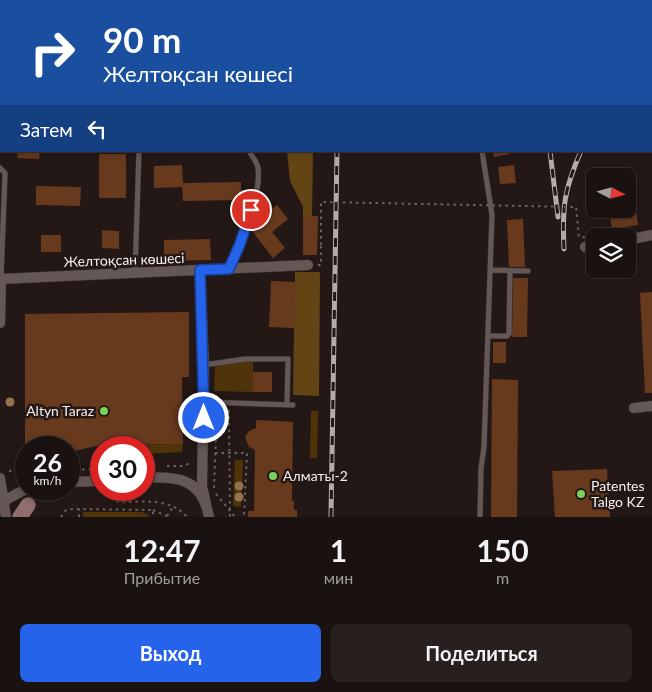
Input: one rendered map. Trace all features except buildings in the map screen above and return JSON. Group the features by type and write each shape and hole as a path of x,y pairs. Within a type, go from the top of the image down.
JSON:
{"street":[{"path":"636,238 652,235"},
{"name":"Желтоқсан көшесі","path":"0,279 308,265"},
{"path":"200,270 204,365 202,486 209,517"},
{"path":"0,279 0,323"},
{"path":"634,408 652,406"},
{"path":"0,478 2,502 6,517"},
{"path":"155,478 172,478 188,482 196,488 206,504"},
{"path":"2,502 15,495"}],"lane":[{"path":"134,273 139,152"},
{"path":"229,269 240,244 258,180 258,166 250,152"},
{"path":"480,517 492,216 482,152"},
{"path":"0,168 5,173 0,279"},
{"path":"490,270 528,271"},
{"path":"488,336 506,336 509,334 510,271"},
{"path":"204,365 245,359 288,359 290,405 204,402"}],"path":[{"path":"308,265 321,265 321,202 576,207 579,236 586,237"},
{"path":"217,403 214,492 235,517"},
{"path":"228,403 230,517"},
{"path":"161,466 183,466 198,459 204,450"},
{"path":"215,453 247,453 244,517"},
{"path":"10,471 15,471"},
{"path":"118,501 162,502 187,517"},
{"path":"61,517 66,510 79,509 153,510 168,516 173,507"},
{"path":"79,509 79,517"},
{"path":"153,510 153,517"}],"shaded area":[{"path":"287,152 313,152 312,216 303,217 303,207 290,181"},
{"path":"295,272 320,272 319,396 293,395"},
{"path":"253,359 253,392 214,391 215,364"},
{"path":"311,411 318,411 317,458 310,458"},
{"path":"183,444 182,452 155,453 155,445"},
{"path":"235,460 243,460 241,507 233,506"},
{"path":"83,512 142,512 149,517 83,517"}],"railway":[{"path":"331,517 337,152"},
{"path":"550,152 558,217"},
{"path":"564,249 563,221 565,199 581,152"}],"place":[{"name":"Altyn Taraz","path":"104,411"},
{"name":"Алматы-2","path":"273,476"},
{"name":"Patentes Talgo KZ","path":"581,494"}],"route":[{"path":"204,418 200,270 229,269 240,244 251,210"}]}
